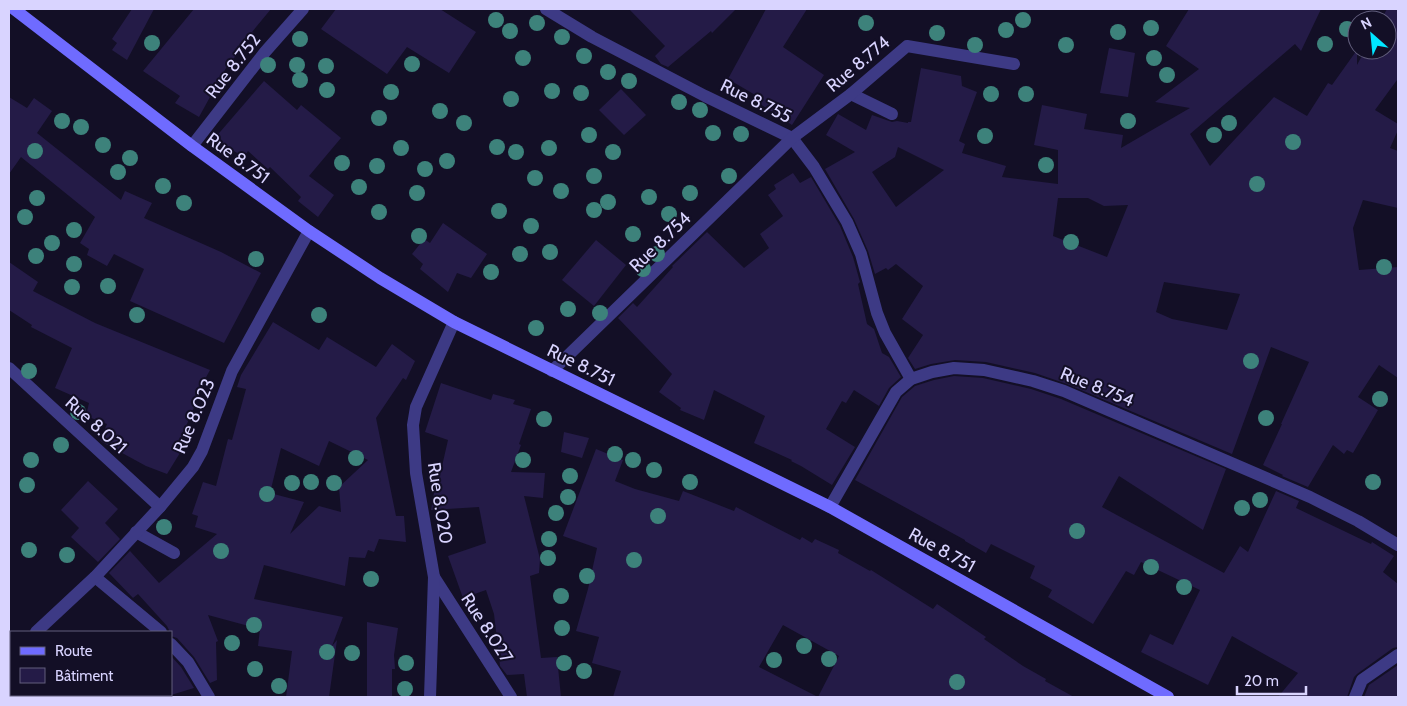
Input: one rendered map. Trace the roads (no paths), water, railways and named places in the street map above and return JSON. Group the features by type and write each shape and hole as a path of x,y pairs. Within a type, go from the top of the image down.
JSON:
{"main road":[{"name":"Rue 8.751","path":"14,9 192,146 309,231 380,278 454,322 830,506 1168,697"}],"street":[{"name":"Rue 8.752","path":"192,146 265,52 303,9"},
{"name":"Rue 8.755","path":"546,9 592,37 705,96 792,138 814,167 847,222 861,254 877,313 911,379"},
{"name":"Rue 8.774","path":"792,138 851,94 907,46 1014,64"},
{"path":"851,94 892,114"},
{"name":"Rue 8.754","path":"552,371 792,138"},
{"name":"Rue 8.023","path":"37,631 95,577 160,507 193,467 202,451 232,371 309,231"},
{"name":"Rue 8.020","path":"430,697 434,577 416,474 413,425 416,408 454,322"},
{"name":"Rue 8.754","path":"830,506 896,392 911,379 932,372 954,368 984,370 1032,381 1064,391 1310,498 1358,521 1398,545"},
{"name":"Rue 8.021","path":"11,376 160,507"},
{"path":"136,532 174,553"},
{"path":"95,577 160,631"},
{"name":"Rue 8.027","path":"434,577 511,697"},
{"path":"172,645 188,662 209,697"},
{"path":"1355,697 1362,680 1398,655"}]}
